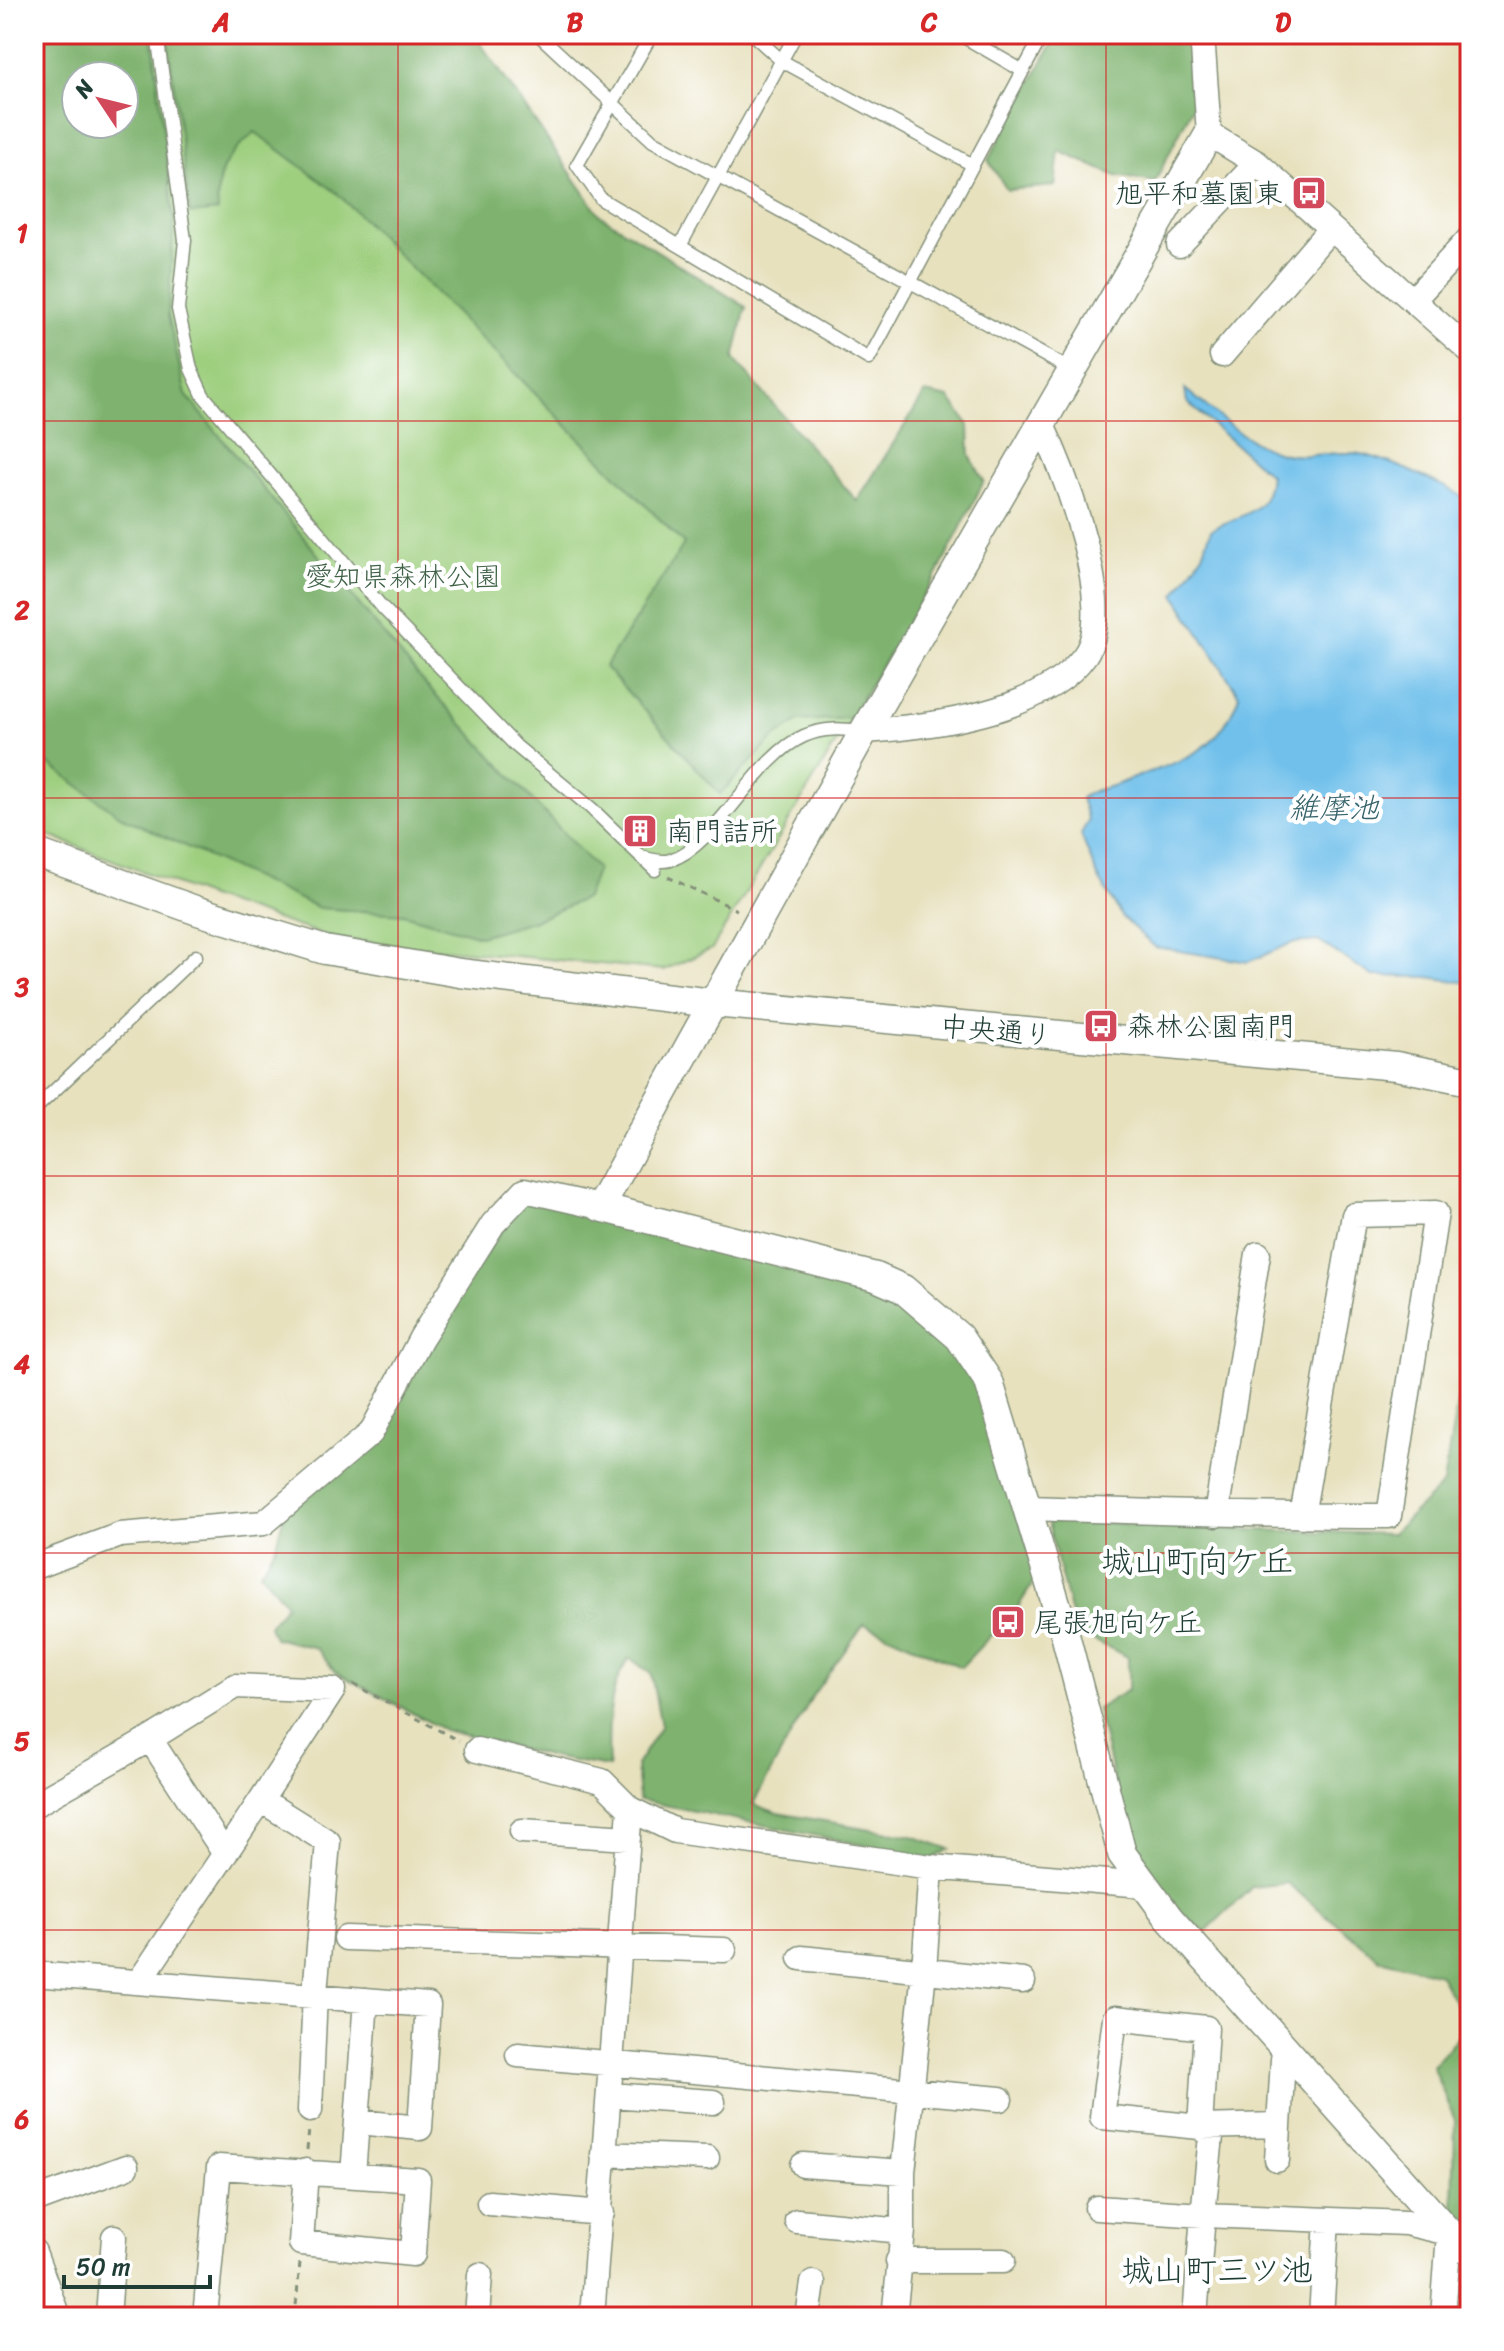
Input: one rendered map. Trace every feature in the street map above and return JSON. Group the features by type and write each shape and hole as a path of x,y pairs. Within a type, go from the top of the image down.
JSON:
{"street":[{"path":"600,1207 864,731 1209,134 1202,34"},
{"path":"1209,134 1257,163 1470,351"},
{"path":"1179,245 1257,163"},
{"path":"1222,355 1330,229"},
{"path":"1414,299 1470,238"},
{"path":"864,731 931,727 1004,706 1061,677 1086,654 1093,623 1093,588 1081,524 1068,480 1042,425"},
{"name":"中央通り","path":"34,852 198,911 325,950 460,973 713,1003 1396,1066 1470,1081"},
{"path":"34,1567 120,1535 264,1523 371,1433 421,1338 493,1224 525,1190 876,1277 903,1289 959,1337 989,1382 1029,1508 1122,1854 1143,1885 1460,2242"},
{"path":"1029,1508 1216,1515 1302,1516 1389,1516 1436,1213 1354,1215 1302,1516"},
{"path":"1216,1515 1258,1254"},
{"path":"34,1805 235,1686 333,1690"},
{"path":"139,1982 333,1690"},
{"path":"150,1739 225,1854"},
{"path":"477,1750 602,1781 630,1809 675,1831 931,1867 1143,1885"},
{"path":"261,1800 328,1842 315,1993 310,2110"},
{"path":"592,2317 630,1809"},
{"path":"522,1831 628,1838"},
{"path":"894,2317 903,2231 903,2172 924,1971 931,1867"},
{"path":"346,1938 724,1950"},
{"path":"801,1958 1023,1981"},
{"path":"34,1974 315,1993 428,2005 420,2128 358,2122"},
{"path":"353,2175 366,2000"},
{"path":"1200,2127 1206,2028 1115,2018 1102,2117 1200,2127 1277,2125"},
{"path":"518,2055 1000,2099"},
{"path":"1277,2160 1283,2059 1292,2055"},
{"path":"609,2095 713,2102"},
{"path":"1195,2317 1211,2136 1200,2127"},
{"path":"603,2154 707,2158"},
{"path":"205,2317 219,2167 307,2165 353,2175 418,2180 413,2254 301,2243 307,2165"},
{"path":"803,2165 903,2172"},
{"path":"34,2201 126,2167"},
{"path":"489,2203 602,2213"},
{"path":"1097,2208 1406,2223 1460,2242"},
{"path":"1321,2317 1327,2220"},
{"path":"797,2221 903,2231"},
{"path":"108,2317 114,2237"},
{"path":"1443,2317 1460,2242"},
{"path":"34,2255 58,2317"},
{"path":"898,2261 1003,2261"},
{"path":"477,2317 480,2275"},
{"path":"808,2317 813,2283"}],"lane":[{"path":"157,34 185,240 178,309 191,369 203,395 382,607 516,746 591,808 655,870"},
{"path":"538,34 653,141 1073,371"},
{"path":"652,34 577,165 601,199 869,359 1043,34"},
{"path":"752,34 782,61 973,165"},
{"path":"680,246 796,34"},
{"path":"959,34 1023,71"},
{"path":"640,857 667,862 686,854 770,762 802,737 830,728 864,731"},
{"path":"34,1110 196,956"}],"path":[{"path":"655,870 759,920"},
{"path":"333,1690 350,1682 477,1750"},
{"path":"307,2165 310,2110"},
{"path":"295,2317 301,2243"}],"green space":[{"name":"愛知県森林公園","path":"34,34 431,34 839,566 938,573 712,949 664,970 336,939 212,898 34,830"},
{"path":"34,34 152,34 174,220 168,315 186,395 424,683 597,869 586,898 538,919 480,936 403,914 319,908 120,816 34,753"},
{"path":"167,34 474,34 600,215 746,307 734,359 857,501 925,393 949,398 969,425 970,456 984,481 938,573 850,718 799,721 773,739 720,794 605,667 684,544 337,193 255,132 224,166 218,185 218,211 190,214"},
{"path":"1058,34 1186,34 1196,100 1155,182 1116,176 1059,151 1055,186 1007,190 988,160"},
{"path":"527,1194 875,1279 953,1341 979,1385 1037,1577 1018,1607 961,1667 864,1624 813,1695 753,1804 777,1813 912,1836 950,1849 932,1859 639,1800 636,1765 661,1726 651,1674 630,1658 617,1681 610,1710 609,1767 556,1758 444,1730 335,1672 316,1648 274,1638 269,1626 286,1604 260,1572 275,1548 285,1511 374,1434 425,1339"},
{"path":"1470,1330 1470,2223 1453,2207 1455,2120 1432,2066 1468,2026 1439,1974 1380,1959 1287,1883 1252,1887 1205,1932 1160,1896 1130,1849 1097,1709 1128,1690 1128,1657 1075,1631 1047,1519 1188,1528 1392,1534 1443,1484"}],"water":[{"name":"維摩池","path":"1185,389 1252,441 1277,452 1295,455 1362,454 1411,471 1470,501 1470,983 1428,977 1373,976 1318,941 1292,943 1248,962 1155,947 1122,917 1097,875 1081,835 1088,820 1081,798 1193,754 1219,732 1239,695 1175,595 1203,554 1211,530 1258,506 1268,489 1270,475 1187,402"}],"building":[{"name":"南門詰所","path":"638,815 656,832 643,846 625,828"}],"place":[{"name":"旭平和墓園東","path":"1309,193"},
{"name":"南門詰所","path":"640,831"},
{"name":"森林公園南門","path":"1101,1026"},
{"name":"尾張旭向ケ丘","path":"1008,1622"}],"district":[{"name":"城山町向ケ丘","path":"1197,1561"},
{"name":"城山町三ツ池","path":"1217,2270"}]}
